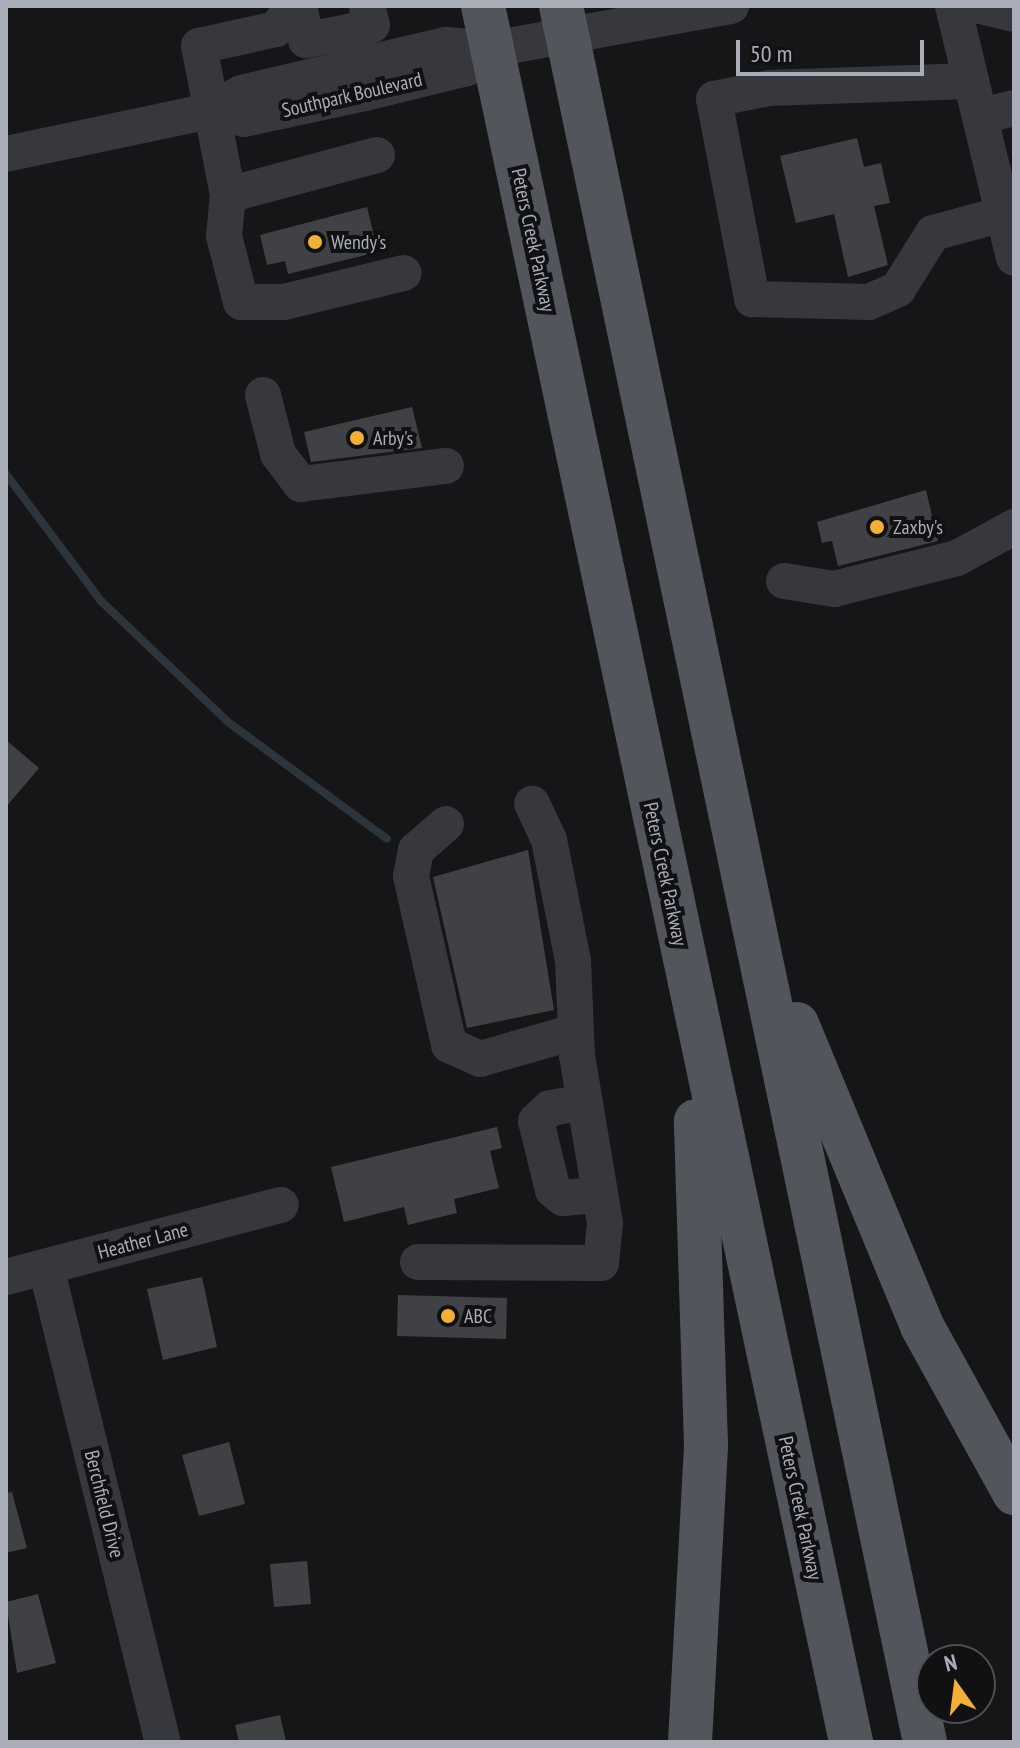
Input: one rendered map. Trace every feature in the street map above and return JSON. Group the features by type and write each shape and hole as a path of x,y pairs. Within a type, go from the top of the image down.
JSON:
{"main road":[{"name":"Peters Creek Parkway","path":"483,6 851,1742"},
{"path":"564,21 925,1742"},
{"path":"749,899 922,1326 1014,1493"},
{"path":"687,979 706,1445 690,1742"}],"street":[{"path":"297,6 306,40 358,19 357,66"},
{"path":"297,6 276,29 199,46 206,112 228,195 224,236 241,302 284,302 404,273"},
{"name":"Southpark Boulevard","path":"206,112 244,119 467,68 492,49 564,21 731,6"},
{"path":"953,6 971,81 997,112 1003,214 1014,258"},
{"path":"980,6 1014,14"},
{"name":"Southpark Boulevard","path":"6,154 206,112 241,93 446,45 492,49"},
{"path":"971,81 769,88 714,99 752,299 869,302 898,289 933,233 1003,214"},
{"path":"228,195 377,155"},
{"path":"263,395 278,454 301,484 446,466"},
{"path":"784,581 834,589 957,558 1014,527"},
{"path":"418,1262 601,1263 600,1195 574,1032 562,894 532,804"},
{"path":"446,824 416,850 411,876 449,1045 480,1059 574,1032"},
{"path":"585,1102 550,1108 536,1121 553,1190 563,1198 600,1195"},
{"name":"Heather Lane","path":"6,1277 281,1205"},
{"name":"Berchfield Drive","path":"46,1267 163,1742"}],"building":[{"path":"857,138 864,167 881,163 890,203 874,206 888,265 848,277 834,214 796,223 780,156"},
{"path":"367,207 378,252 288,274 285,261 267,265 260,235"},
{"path":"412,407 422,448 311,462 304,432"},
{"path":"926,490 938,541 838,566 832,541 822,543 817,522"},
{"path":"6,740 39,768 6,807"},
{"path":"528,850 554,1010 467,1028 433,877"},
{"path":"497,1127 502,1148 490,1151 499,1188 454,1199 457,1213 408,1225 404,1207 344,1222 331,1167"},
{"path":"202,1277 217,1347 163,1360 147,1289"},
{"path":"398,1295 507,1298 506,1339 397,1336"},
{"path":"229,1442 245,1504 199,1516 182,1455"},
{"path":"12,1492 27,1548 6,1553 6,1493"},
{"path":"307,1561 311,1604 274,1607 270,1564"},
{"path":"38,1594 56,1663 17,1673 6,1602"},
{"path":"280,1715 286,1742 239,1742 235,1725"}],"waterway":[{"path":"6,474 101,601 228,722 387,839"}],"place":[{"name":"Wendy's","path":"315,242"},
{"name":"Arby's","path":"357,438"},
{"name":"Zaxby's","path":"877,527"},
{"name":"ABC","path":"448,1316"}]}
